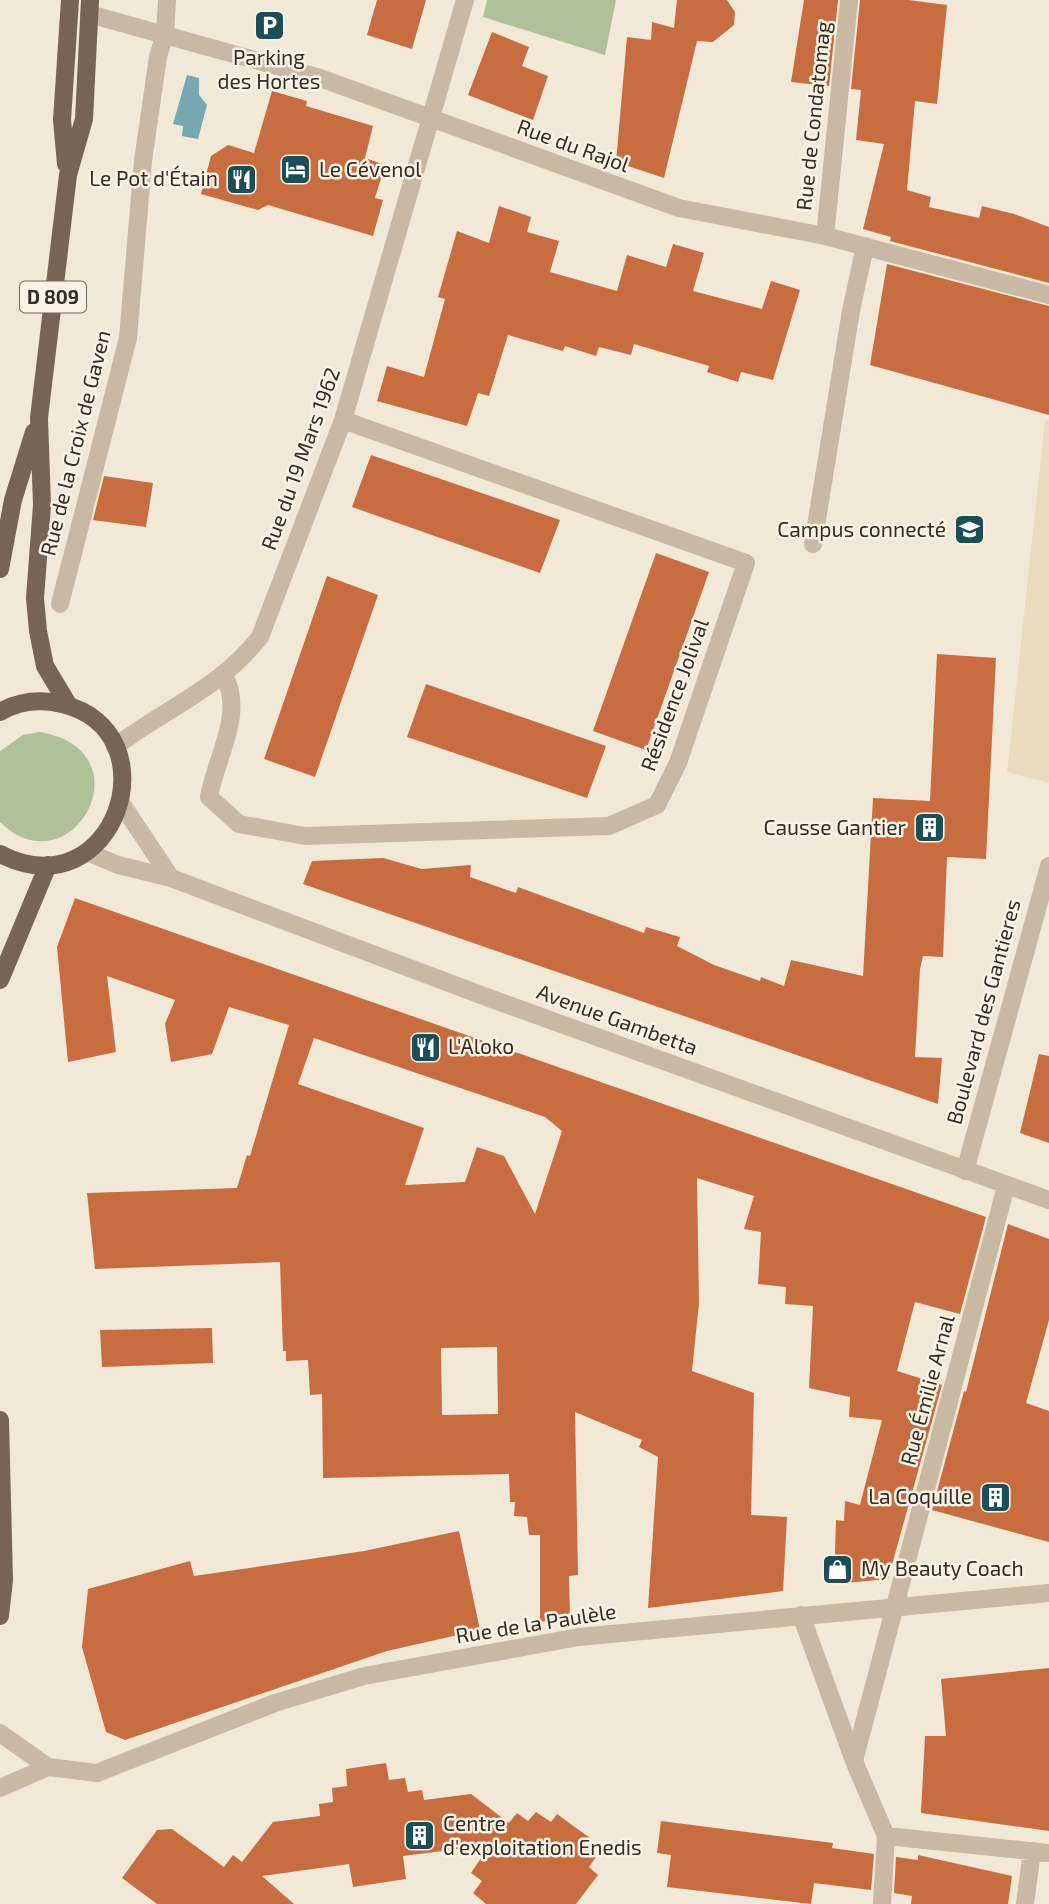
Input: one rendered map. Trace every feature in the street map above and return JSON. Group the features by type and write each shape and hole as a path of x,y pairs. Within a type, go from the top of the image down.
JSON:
{"main road":[{"name":"D 809","path":"68,175 62,120 70,0"},
{"name":"D 809","path":"69,706 45,666 38,631 35,598 42,505 38,418 68,175 83,119 89,7"},
{"name":"D 809","path":"0,569 13,500 38,418"},
{"path":"0,712 36,701 69,706 88,715 103,729 115,747 123,774 121,803 108,831 87,852 74,859 48,865 13,861 0,854"},
{"path":"0,980 48,865"},
{"path":"0,1420 4,1580 0,1616"}],"street":[{"name":"Rue de la Croix de Gaven","path":"60,604 128,338 143,161 167,0"},
{"name":"Rue du 19 Mars 1962","path":"115,747 193,699 224,675 260,637 343,420 465,0"},
{"name":"Rue de Condatomag","path":"825,236 849,0"},
{"name":"Rue du Rajol","path":"89,7 164,33 320,78 679,208 825,236 1049,295"},
{"path":"813,544 864,246"},
{"name":"Résidence Jolival","path":"224,675 233,692 229,732 214,767 209,797 239,824 305,836 609,826 657,805 678,763 746,563 343,420"},
{"path":"121,803 171,878"},
{"name":"Avenue Gambetta","path":"87,852 118,865 171,878 1049,1200"},
{"name":"Boulevard des Gantieres","path":"965,1171 1049,866"},
{"name":"Rue Émilie Arnal","path":"854,1761 1006,1186"},
{"name":"Rue de la Paulèle","path":"0,1733 48,1767 97,1773 275,1703 364,1676 579,1637 1049,1593"},
{"path":"801,1615 854,1761 886,1836 882,1904"},
{"path":"0,1788 48,1767"},
{"path":"886,1836 1041,1852 1025,1904"}],"green space":[{"path":"487,0 616,0 605,55 483,17"},
{"path":"40,732 73,744 90,764 94,787 88,810 73,829 52,840 27,839 0,822 0,751 23,735"}],"shaded area":[{"path":"1045,420 1049,421 1049,783 1007,772"}],"water":[{"path":"187,75 199,78 199,95 207,105 198,139 182,136 183,126 173,124"}],"building":[{"path":"377,0 426,0 412,49 367,35"},
{"path":"677,0 727,0 735,12 734,25 713,42 697,41 664,178 616,162 627,37 651,40 652,22 674,28"},
{"path":"804,0 838,0 829,86 791,82"},
{"path":"860,0 908,0 947,5 937,104 915,101 907,190 931,197 929,207 979,218 982,206 1049,227 1049,283 890,241 891,237 863,229 884,144 856,140 861,90 851,89"},
{"path":"492,32 529,47 522,66 548,76 533,120 468,95"},
{"path":"272,91 307,101 306,106 373,126 365,158 385,165 375,198 383,200 373,236 268,205 258,210 201,194 211,156 228,145 254,153"},
{"path":"499,206 531,217 527,232 559,241 550,272 617,291 627,255 666,267 673,244 704,253 693,291 762,309 771,281 800,290 773,380 741,372 738,382 707,372 709,366 634,344 631,355 599,347 596,356 565,346 563,351 508,335 489,396 478,393 467,426 377,401 387,366 424,377 445,299 438,297 457,231 489,243"},
{"path":"887,264 1049,306 1049,415 870,365"},
{"path":"371,455 560,520 540,573 352,507"},
{"path":"104,476 153,483 146,527 93,520"},
{"path":"656,553 709,572 646,750 593,731"},
{"path":"327,576 378,595 315,777 264,759"},
{"path":"937,654 996,658 986,859 947,857 943,957 923,956 920,969 915,1057 942,1058 938,1104 303,884 312,861 383,858 422,869 471,865 470,877 516,893 518,887 644,933 646,927 680,937 677,946 714,965 760,981 761,977 784,986 791,960 863,976 873,798 930,801"},
{"path":"426,684 606,746 587,798 407,737"},
{"path":"75,898 986,1217 960,1314 915,1302 897,1371 942,1385 888,1579 834,1584 836,1520 844,1521 845,1501 860,1505 882,1420 849,1417 850,1397 809,1388 813,1306 785,1304 786,1287 758,1284 761,1232 744,1229 754,1196 697,1178 699,1303 692,1371 754,1393 751,1515 787,1517 783,1591 648,1608 658,1457 639,1447 642,1440 575,1412 578,1575 569,1576 570,1618 540,1622 540,1535 529,1535 527,1517 514,1516 515,1502 510,1502 509,1474 323,1478 322,1394 310,1395 308,1360 286,1361 286,1351 283,1351 280,1262 95,1269 87,1193 237,1188 247,1155 250,1156 289,1025 229,1007 212,1054 171,1062 165,1024 175,1000 107,976 116,1052 68,1062 57,947","holes":["314,1038 545,1117 562,1131 535,1214 504,1156 477,1147 465,1182 405,1185 424,1128 298,1084","497,1347 498,1414 442,1415 441,1348"]},
{"path":"1039,1054 1049,1056 1049,1143 1020,1133"},
{"path":"1008,1224 1049,1239 1049,1320 1026,1403 1049,1411 1049,1542 932,1510 964,1391 966,1392"},
{"path":"212,1328 213,1363 102,1367 100,1330"},
{"path":"459,1531 480,1630 387,1651 125,1740 106,1732 82,1647 88,1589 190,1561 194,1576 364,1551"},
{"path":"1049,1668 1049,1831 921,1813 925,1736 946,1736 941,1679"},
{"name":"Centre d'exploitation Enedis","path":"386,1763 389,1780 405,1778 408,1792 422,1790 424,1800 471,1794 509,1823 517,1813 528,1821 536,1812 551,1822 557,1814 590,1838 582,1846 596,1857 589,1867 598,1875 576,1904 486,1904 473,1893 482,1881 471,1873 490,1845 403,1856 406,1879 353,1887 349,1864 262,1876 294,1904 157,1904 122,1878 157,1830 172,1829 224,1867 233,1855 242,1862 273,1822 320,1816 319,1804 333,1802 332,1788 347,1786 346,1769"},
{"path":"661,1821 833,1843 832,1848 874,1854 871,1890 814,1883 811,1904 667,1887 671,1855 657,1853"},
{"path":"918,1855 1012,1876 1008,1904 911,1904 912,1896 894,1893 896,1857 918,1860"}],"place":[{"name":"Parking des Hortes","path":"269,26"},
{"name":"Le Cévenol","path":"296,170"},
{"name":"Le Pot d'Étain","path":"241,179"},
{"name":"Campus connecté","path":"969,530"},
{"name":"Causse Gantier","path":"929,828"},
{"name":"L'Aloko","path":"425,1047"},
{"name":"La Coquille","path":"995,1497"},
{"name":"My Beauty Coach","path":"838,1569"},
{"name":"Centre d'exploitation Enedis","path":"420,1836"}]}
